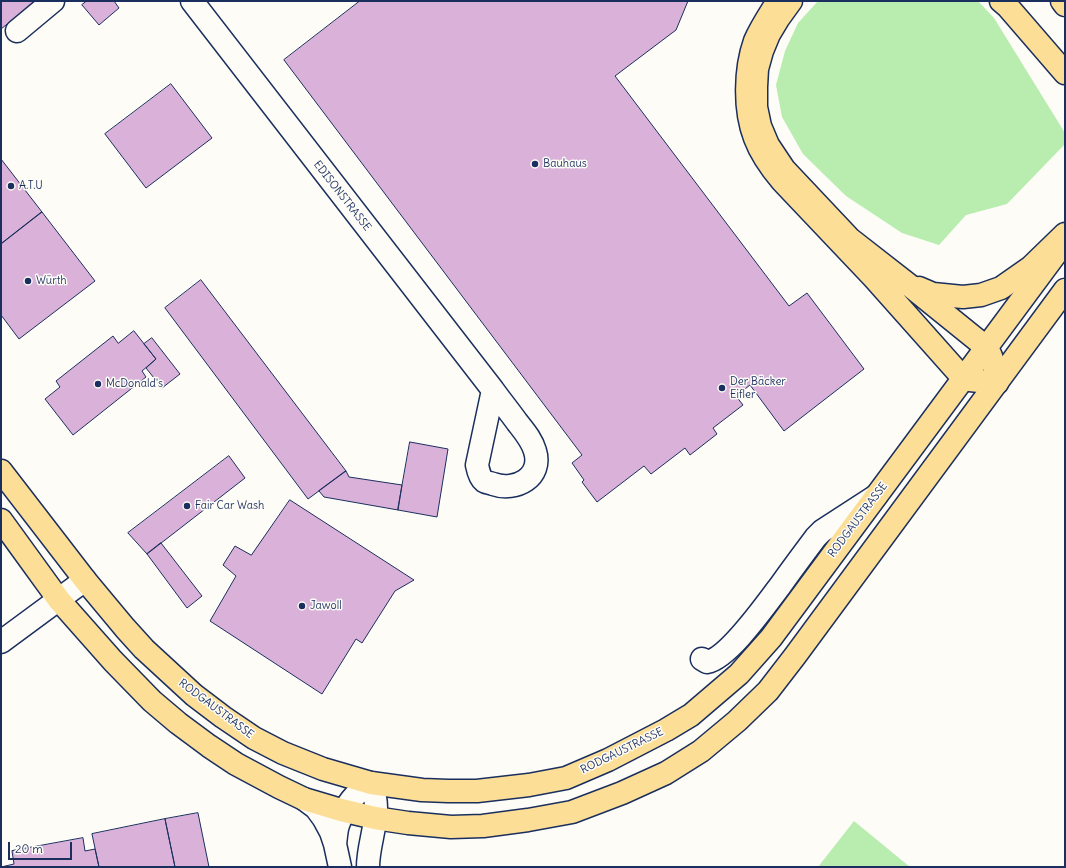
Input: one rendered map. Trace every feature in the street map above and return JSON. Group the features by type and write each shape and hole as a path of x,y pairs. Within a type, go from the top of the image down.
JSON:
{"main road":[{"path":"778,1 765,22 756,41 750,61 748,78 748,102 751,124 754,137 762,153 782,181 874,278 963,378 997,383"},
{"path":"791,1 769,34 757,69 756,107 760,126 768,145 784,169 850,239 987,348 994,361 997,383"},
{"path":"1001,1 1065,72"},
{"path":"1022,1 1065,72"},
{"path":"1062,1 1065,5"},
{"path":"909,285 933,294 963,297 981,295 1001,288 1031,267 1065,234"},
{"name":"RODGAUSTRASSE","path":"1,471 85,580 144,649 194,695 254,738 283,753 323,769 371,784 422,790 477,791 529,785 566,778 608,760 666,730 691,715 739,674 771,638 1065,242"},
{"path":"1,520 59,600 113,661 152,701 209,746 236,764 279,787 304,798 344,811 408,823 445,826 483,826 572,812 622,793 666,773 701,751 737,721 768,691 1065,290"}],"street":[{"path":"17,31 53,1"},
{"name":"EDISONSTRASSE","path":"192,1 493,390"},
{"path":"702,659 707,662 712,661 721,655 750,626 822,531 877,495"},
{"path":"1,642 85,580"},
{"path":"335,844 338,826 344,811 361,791 371,784 375,793 376,808 368,867"},
{"path":"304,798 316,808 331,832 340,867"}],"green space":[{"path":"818,1 978,1 994,18 1065,133 1065,144 1007,204 966,215 939,245 902,233 846,196 803,154 782,117 776,85 785,51 798,23"},
{"path":"854,821 910,867 818,867"}],"building":[{"path":"1,1 37,1 18,20 16,17 1,29"},
{"path":"87,1 114,1 119,8 99,25 82,5"},
{"path":"360,1 688,1 676,30 615,76 789,306 807,293 864,369 784,431 750,385 736,396 743,405 713,428 717,434 690,455 685,448 651,474 644,466 597,502 582,482 584,480 572,463 582,455 284,60"},
{"path":"171,84 212,138 146,188 105,134"},
{"name":"A.T.U","path":"1,159 42,212 1,244"},
{"path":"42,212 95,281 19,339 1,315 1,244"},
{"path":"201,280 346,471 308,499 165,308"},
{"name":"McDonald's","path":"134,331 156,359 142,371 146,377 73,435 45,399 60,387 56,381 113,336 118,343"},
{"path":"152,338 180,374 162,388 146,368 156,359 144,344"},
{"path":"410,442 448,449 437,517 398,510"},
{"name":"Fair Car Wash","path":"229,456 245,478 147,554 128,533"},
{"path":"346,471 349,477 402,485 398,510 324,497 319,491"},
{"name":"Jawoll","path":"290,500 414,580 395,591 362,643 356,639 322,694 210,621 236,576 223,565 235,546 251,555"},
{"path":"161,543 202,596 187,608 147,554"},
{"path":"198,813 209,867 175,867 165,819"},
{"path":"165,819 175,867 99,867 92,834"},
{"path":"83,838 85,851 95,849 99,867 1,867 14,864 12,851"}],"place":[{"name":"Bauhaus","path":"535,164"},
{"name":"A.T.U","path":"11,186"},
{"name":"Würth","path":"28,281"},
{"name":"McDonald's","path":"98,384"},
{"name":"Der Bäcker Eifler","path":"722,388"},
{"name":"Fair Car Wash","path":"187,506"},
{"name":"Jawoll","path":"302,606"}]}
